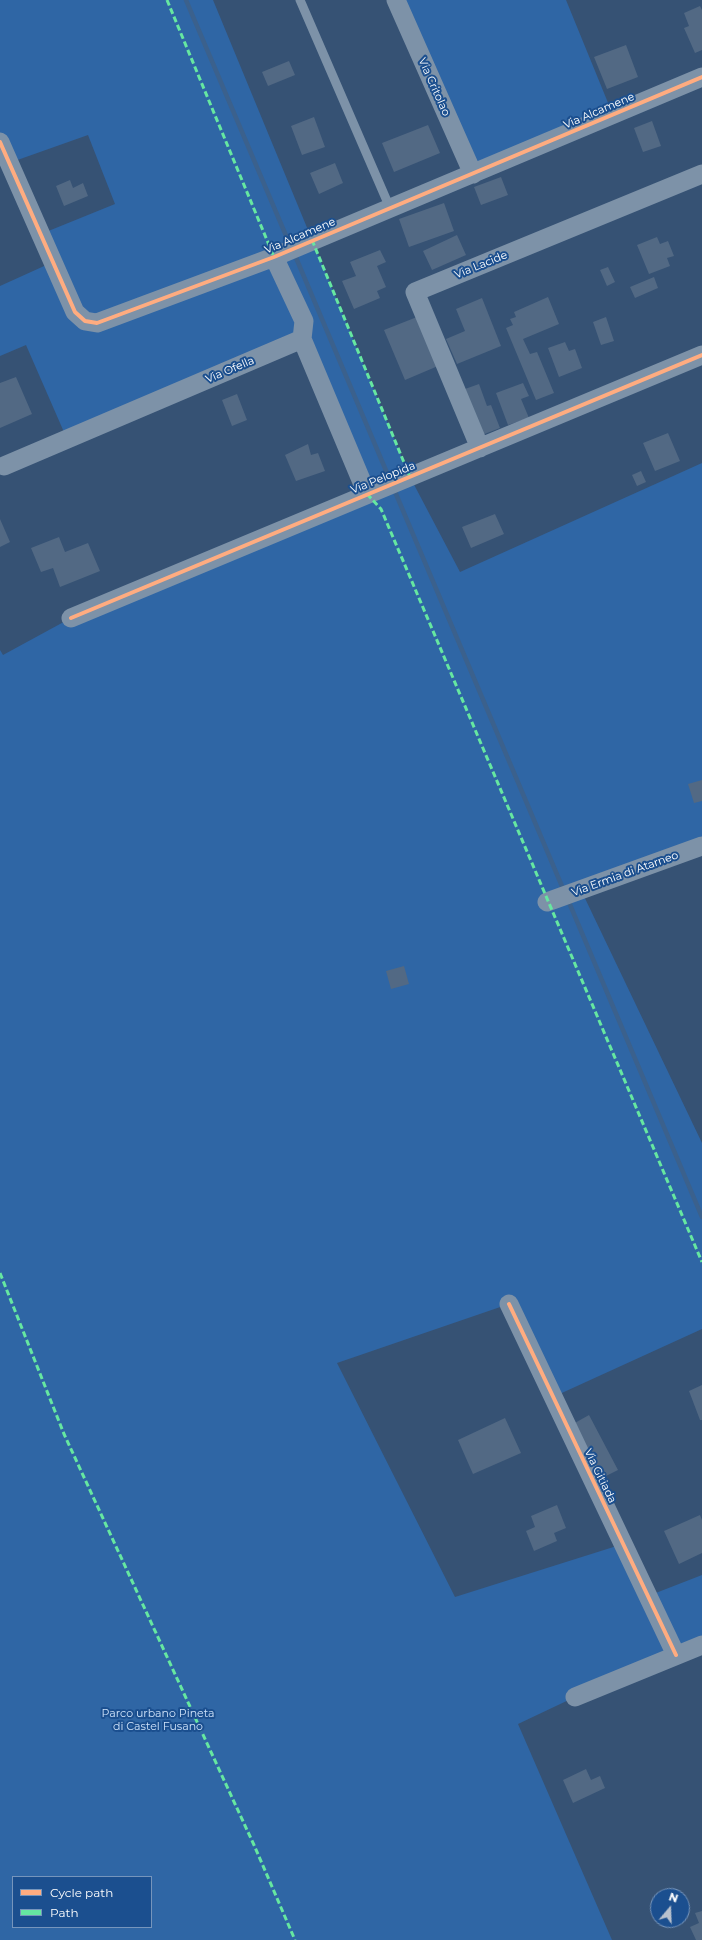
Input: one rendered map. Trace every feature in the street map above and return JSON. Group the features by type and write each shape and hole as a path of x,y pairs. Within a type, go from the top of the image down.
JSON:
{"street":[{"name":"Via Critolao","path":"396,0 473,174"},
{"name":"Via Alcamene","path":"0,142 75,312 85,321 97,322 274,257 702,77"},
{"name":"Via Lacide","path":"480,448 415,292 702,174"},
{"path":"274,257 304,321 302,339 367,494"},
{"name":"Via Ofella","path":"4,466 302,339"},
{"name":"Via Pelopida","path":"71,618 702,355"},
{"name":"Via Ermia di Atarneo","path":"547,902 702,846"},
{"name":"Via Gitiada","path":"509,1304 676,1655"},
{"path":"575,1697 702,1645"}],"lane":[{"path":"300,0 390,208"}],"green space":[{"name":"Parco urbano Pineta di Castel Fusano","path":"0,0 213,0 410,477 460,572 702,463 702,846 581,890 702,1143 702,1329 553,1397 509,1304 337,1363 455,1597 623,1544 648,1596 702,1575 702,1649 575,1697 518,1724 612,1940 0,1940 0,650 3,655 71,618 367,493 302,340 67,439 26,345 0,356 0,286 53,262 41,234 115,204 88,135 9,163 0,142"},
{"path":"396,0 566,0 613,115 473,174"}],"building":[{"path":"700,6 702,10 702,50 695,53 684,28 689,26 684,13"},
{"path":"626,45 638,77 607,89 594,57"},
{"path":"289,61 295,75 268,86 262,72"},
{"path":"314,117 325,147 302,155 291,126"},
{"path":"652,121 661,146 643,152 634,128"},
{"path":"428,125 440,153 394,172 382,143"},
{"path":"335,163 343,183 319,194 310,173"},
{"path":"501,177 508,195 481,205 474,187"},
{"path":"70,180 73,188 83,183 88,196 64,206 56,186"},
{"path":"444,203 454,231 409,247 399,219"},
{"path":"457,235 466,255 432,270 423,251"},
{"path":"657,237 660,244 668,241 674,256 667,258 670,266 649,274 637,245"},
{"path":"380,250 386,262 377,266 386,287 377,291 380,298 354,309 342,281 356,276 350,262"},
{"path":"608,267 615,282 607,286 600,270"},
{"path":"654,277 658,288 635,298 630,287"},
{"path":"548,297 559,324 523,339 530,354 537,352 554,393 536,400 506,328 513,325 510,319 516,317 514,312"},
{"path":"482,298 501,346 457,364 446,339 465,331 456,309"},
{"path":"417,317 438,366 405,380 384,330"},
{"path":"606,317 614,341 601,345 593,322"},
{"path":"565,342 569,351 575,349 582,368 559,377 548,348"},
{"path":"16,377 32,414 0,428 0,383"},
{"path":"523,383 529,396 521,399 529,418 508,425 496,393"},
{"path":"479,384 487,406 491,405 500,428 482,435 465,389"},
{"path":"237,394 247,420 232,426 222,400"},
{"path":"668,433 680,461 655,471 643,443"},
{"path":"308,444 311,455 318,453 325,471 296,481 285,455"},
{"path":"641,471 646,482 637,486 632,475"},
{"path":"495,514 504,534 471,548 462,527"},
{"path":"0,519 10,542 0,547"},
{"path":"59,537 65,552 88,543 100,571 60,587 53,568 41,572 31,548"},
{"path":"702,780 702,801 694,803 688,784"},
{"path":"404,966 409,984 391,989 386,971"},
{"path":"702,1385 702,1420 700,1420 689,1391"},
{"path":"589,1415 618,1470 602,1478 573,1424"},
{"path":"505,1418 521,1453 473,1474 458,1440"},
{"path":"557,1505 566,1528 554,1533 557,1541 534,1551 526,1531 535,1527 531,1516"},
{"path":"700,1515 702,1520 702,1553 679,1564 664,1531"},
{"path":"586,1769 591,1780 600,1776 605,1788 573,1803 563,1780"},
{"path":"702,1911 702,1940 696,1940 690,1927 699,1923 695,1913"}],"waterway":[{"path":"186,0 290,245"},
{"path":"294,253 390,480"},
{"path":"393,487 564,891"},
{"path":"568,900 702,1217"}],"marked path":[{"path":"167,0 274,257"},
{"path":"312,240 410,477"},
{"path":"367,494 381,509 702,1262"},
{"path":"0,1273 64,1434 254,1845 295,1940"}],"cycle path":[{"path":"0,142 75,312 85,321 97,323 274,257 702,77"},
{"path":"71,618 702,355"},
{"path":"509,1304 676,1655"}]}
